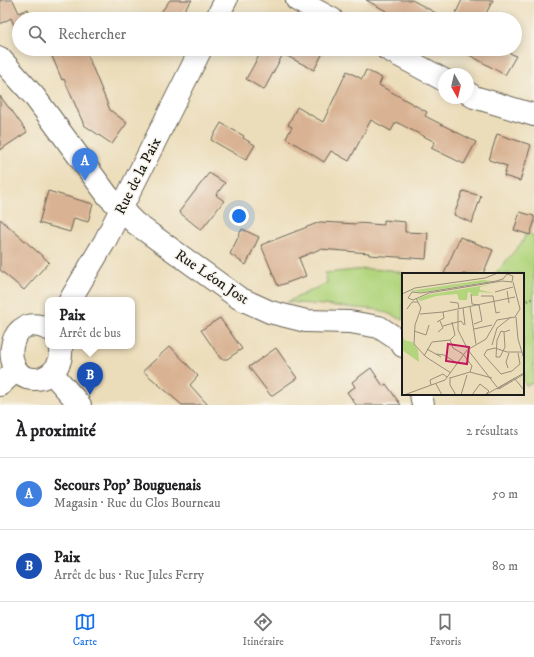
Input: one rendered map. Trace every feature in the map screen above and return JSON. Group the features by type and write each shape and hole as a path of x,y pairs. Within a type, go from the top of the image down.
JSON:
{"street":[{"path":"220,12 226,0"},
{"path":"298,0 319,12"},
{"name":"Rue de la Paix","path":"72,297 105,241 197,56"},
{"path":"400,56 438,77"},
{"name":"Rue Léon Jost","path":"0,58 34,96 108,196 135,223 239,298 270,312 306,322 350,322 379,328 400,341 402,344"},
{"path":"474,97 534,115"},
{"path":"45,328 40,325 27,326 19,330 6,330 8,344 8,378 25,377 33,379 44,377 52,373 58,366 61,349"},
{"path":"52,373 80,405"},
{"path":"422,395 423,405"}],"path":[{"path":"524,302 534,298"}],"green space":[{"path":"526,233 534,236 534,382 526,386 524,382 524,273 496,273 523,241"},
{"path":"366,269 391,270 402,273 402,320 380,310 287,302 327,283 325,273"}],"building":[{"path":"0,0 13,0 19,12 12,12 12,20 11,18 0,24"},
{"path":"170,0 192,0 183,12 161,12"},
{"path":"366,0 412,0 434,12 388,12"},
{"path":"462,0 493,0 487,12 456,12"},
{"path":"28,9 29,12 21,12"},
{"path":"52,56 88,56 110,110 127,123 112,144 84,125 64,79 62,80"},
{"path":"259,56 282,56 264,90 246,79"},
{"path":"287,56 321,56 314,70"},
{"path":"471,56 516,56 505,75"},
{"path":"366,70 382,78 379,85 427,112 425,116 476,142 464,164 431,148 435,142 396,122 391,131 371,120 349,161 331,151 324,162 286,138 292,127 288,125 297,107 323,122 347,71 362,79"},
{"path":"0,96 27,132 0,150"},
{"path":"221,123 244,136 243,138 255,145 246,160 211,140"},
{"path":"497,134 531,145 520,181 504,176 507,166 489,160"},
{"path":"209,173 225,183 216,195 224,201 201,230 179,212"},
{"path":"48,191 93,204 88,222 74,218 70,232 39,223"},
{"path":"463,191 481,196 472,223 454,215"},
{"path":"520,212 534,216 534,223 530,235 514,230"},
{"path":"0,219 49,262 24,290 0,270"},
{"path":"384,220 405,222 405,232 428,233 426,259 369,255 369,253 320,249 299,258 306,276 278,286 261,245 320,222 384,225"},
{"path":"242,229 259,237 246,265 230,254"},
{"path":"460,237 493,250 483,273 444,273"},
{"path":"220,318 242,349 227,359 221,359 201,330"},
{"path":"170,346 198,376 190,385 208,405 182,405 143,371"},
{"path":"276,348 297,378 271,396 249,367"},
{"path":"371,368 383,386 386,384 401,405 356,405 347,392 355,387 352,382"}],"place":[{"name":"Secours Pop' Bouguenais","path":"85,181"},
{"name":"Paix","path":"90,395"}]}
